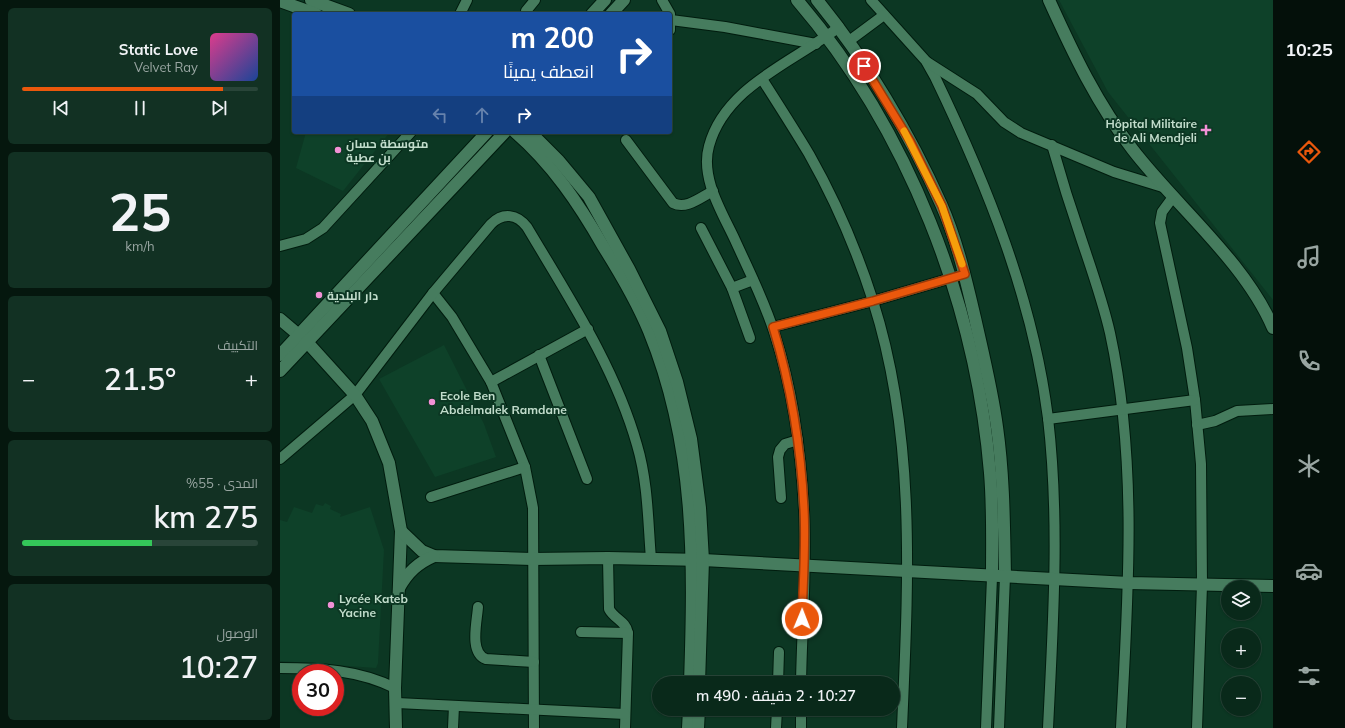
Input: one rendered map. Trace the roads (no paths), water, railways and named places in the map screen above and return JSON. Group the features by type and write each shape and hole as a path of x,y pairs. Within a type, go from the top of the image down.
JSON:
{"street":[{"path":"311,0 344,12"},
{"path":"461,12 467,0"},
{"path":"526,11 535,0"},
{"path":"594,12 605,0"},
{"path":"613,12 624,0"},
{"path":"662,0 666,4 668,12"},
{"path":"797,0 827,37 875,110 910,176 929,220 951,278 972,361 986,437 991,498 992,577 986,728"},
{"path":"817,0 849,41 914,148 942,206 965,274 986,364 997,428 1003,496 1005,576 999,728"},
{"path":"871,0 926,61 942,91 994,209 1025,310 1041,378 1048,419 1055,580 1048,728"},
{"path":"1049,0 1081,70 1105,112 1133,151 1246,280 1264,309 1273,328"},
{"path":"280,1 310,12"},
{"path":"849,41 884,15"},
{"path":"672,25 725,27 816,44"},
{"path":"801,676 804,510 798,440 789,385 773,327 713,191 707,160 709,147 716,126 726,110 744,91 827,37 839,27"},
{"path":"926,61 977,94 1010,127 1021,133 1114,172 1169,192"},
{"path":"762,79 810,155 841,218 873,301 889,365 901,429 907,500 908,570 902,728"},
{"path":"280,246 306,239 323,228 409,134"},
{"path":"280,371 303,338 485,134"},
{"path":"280,355 303,338 503,134"},
{"path":"517,134 529,144 554,172 582,210 619,273 649,330 668,386 677,418 698,560 699,676"},
{"path":"532,134 559,161 588,197 629,269 660,331 677,382 691,439 700,508 690,676"},
{"path":"626,140 673,203 678,206 688,204 713,191"},
{"path":"1052,145 1104,309 1122,410 1127,491 1129,583 1121,728"},
{"path":"1169,192 1162,212 1160,224 1177,294 1195,400 1202,508 1202,585 1197,728"},
{"path":"280,459 355,395 433,293 491,224 496,219 510,215 517,217 527,227 588,329 627,415 637,446 644,479 651,559"},
{"path":"701,228 732,288 750,338"},
{"path":"773,327 873,301 965,274"},
{"path":"732,288 753,280"},
{"path":"433,293 452,317 491,382 525,467 533,508 532,559 534,728"},
{"path":"280,319 303,338 355,395 372,421 389,463 401,531 395,688 397,703 396,728"},
{"path":"491,382 588,329"},
{"path":"539,355 587,479"},
{"path":"1048,419 1195,400"},
{"path":"1197,425 1215,421 1237,411 1273,409"},
{"path":"781,498 779,453 785,444 798,440"},
{"path":"431,497 525,467"},
{"path":"401,531 422,551 434,556 532,559 608,558 698,560 804,564 1055,580 1273,586"},
{"path":"399,588 412,569 424,560 434,556"},
{"path":"608,558 609,609 623,622 628,633 625,728"},
{"path":"478,607 476,649 479,655 486,659 534,662"},
{"path":"581,632 628,633"},
{"path":"778,652 778,676"},
{"path":"280,668 314,668 360,674 380,680 395,688"},
{"path":"397,703 625,714"},
{"path":"453,728 454,706"},
{"path":"688,728 689,716"},
{"path":"698,728 699,716"},
{"path":"776,728 777,716"},
{"path":"801,716 801,728"}],"place":[{"name":"Hôpital Militaire de Ali Mendjeli","path":"1206,130"},
{"name":"متوسطة حسان بن عطية","path":"338,150"},
{"name":"دار البلدية","path":"319,295"},
{"name":"Ecole Ben Abdelmalek Ramdane","path":"432,402"},
{"name":"Lycée Kateb Yacine","path":"331,605"}]}
